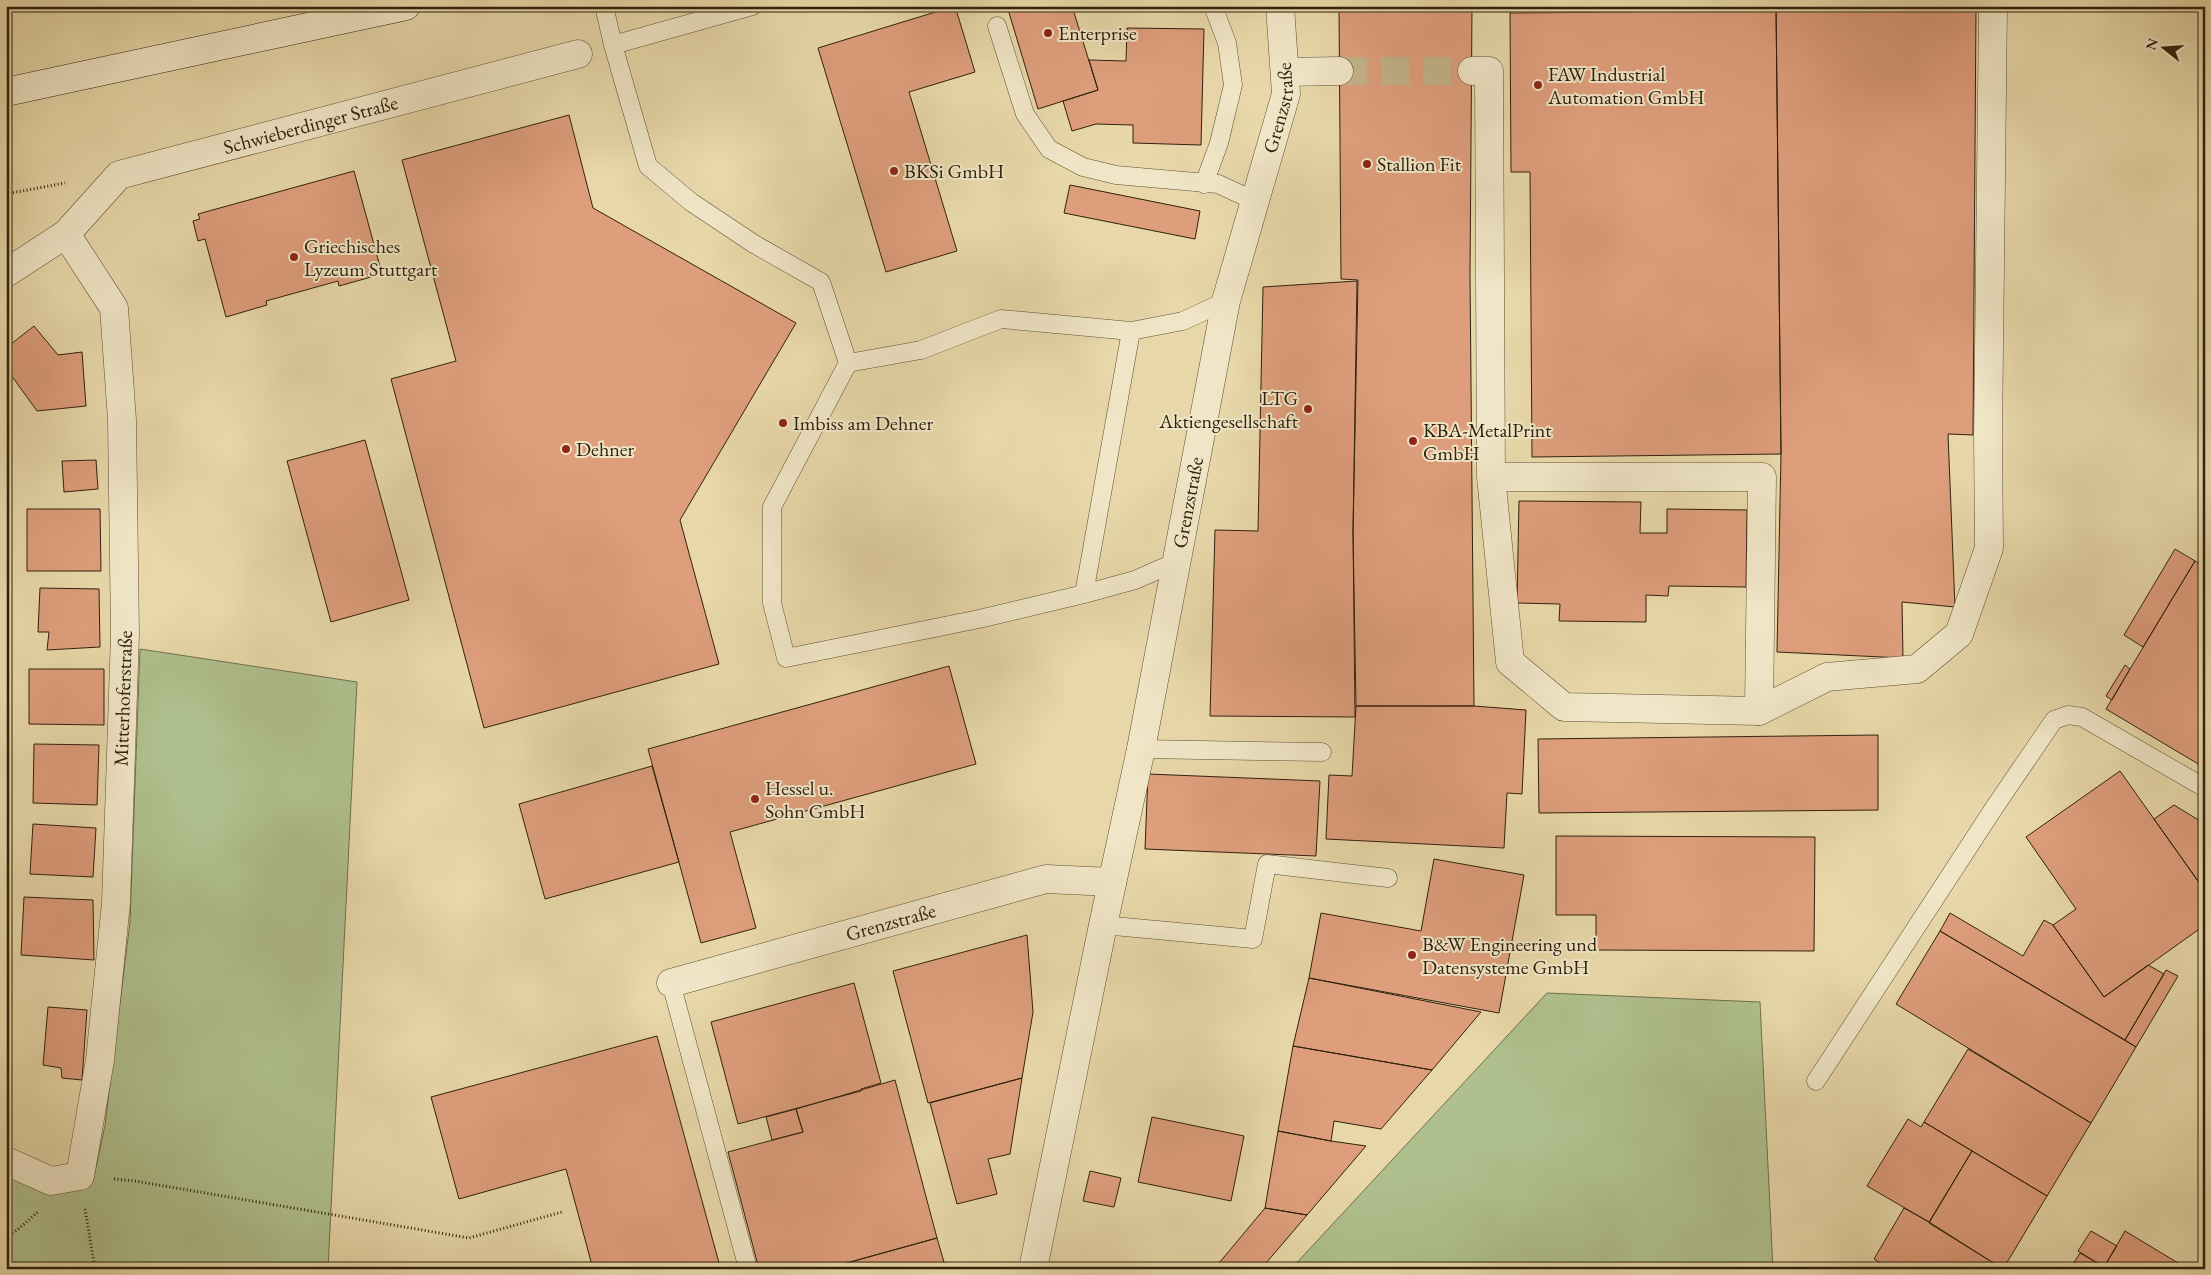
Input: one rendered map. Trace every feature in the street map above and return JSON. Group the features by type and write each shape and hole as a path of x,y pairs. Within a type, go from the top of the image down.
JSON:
{"street":[{"path":"6,92 406,6"},
{"name":"Grenzstraße","path":"1033,1269 1102,925 1141,749 1226,301 1286,94 1280,6"},
{"path":"1472,70 1489,71 1491,477 1510,662 1564,707 1759,711 1827,677 1918,669 1960,634 1989,548 1988,436 1993,6"},
{"name":"Schwieberdinger Straße","path":"118,175 578,54"},
{"path":"1285,72 1339,71"},
{"path":"6,273 66,234 118,175"},
{"name":"Mitterhoferstraße","path":"66,234 114,308 122,420 125,634 116,903 100,1060 80,1176"},
{"path":"1491,477 1762,477 1759,711"},
{"name":"Grenzstraße","path":"671,983 1046,879 1112,882"},
{"path":"6,1161 51,1181 80,1176"}],"lane":[{"path":"604,6 613,45 648,166 691,202 754,244 821,282 848,363 772,507 772,603 786,658 979,620 1135,580 1176,562"},
{"path":"613,45 752,6"},
{"path":"1204,184 1219,143 1233,85 1228,43 1213,6"},
{"path":"997,26 1025,114 1049,149 1083,167 1116,175 1218,184 1255,201"},
{"path":"848,363 921,350 1001,318 1131,331 1183,321 1226,301"},
{"path":"1084,594 1131,331"},
{"path":"1816,1081 1994,808 2054,720 2068,715 2082,717 2205,788"},
{"path":"1141,749 1322,752"},
{"path":"1102,925 1253,938 1267,864 1388,878"},
{"path":"671,983 748,1269"}],"path":[{"path":"6,194 118,175"},
{"path":"95,1269 80,1176 136,1181 469,1238 562,1212"}],"green space":[{"path":"140,649 357,682 328,1269 6,1269 6,1152 93,1182 105,1125 130,922"},
{"path":"1547,993 1760,1002 1773,1269 1291,1269"}],"building":[{"name":"BKSi GmbH","path":"955,6 975,72 909,92 957,251 886,272 818,48"},
{"name":"Enterprise","path":"1007,6 1072,6 1098,90 1038,109"},
{"name":"KBA-MetalPrint GmbH","path":"1339,6 1472,6 1470,276 1474,706 1356,706 1353,532 1358,280 1341,279"},
{"path":"1633,6 1776,6 1781,454 1532,457 1530,172 1511,172 1510,13 1633,12"},
{"path":"1776,6 1976,6 1973,435 1948,434 1955,607 1902,602 1903,658 1777,652 1781,454"},
{"path":"1127,28 1204,29 1201,145 1133,143 1133,125 1096,124 1072,131 1063,101 1098,90 1089,60 1126,61"},
{"name":"Dehner","path":"569,115 593,208 796,323 680,520 719,664 484,728 391,379 456,361 402,160"},
{"name":"Griechisches Lyzeum Stuttgart","path":"354,171 382,274 339,286 338,281 266,301 267,305 226,317 205,239 198,241 193,221 200,219 198,214"},
{"path":"1070,185 1200,211 1195,239 1064,213"},
{"name":"LTG Aktiengesellschaft","path":"1357,281 1353,532 1355,717 1210,716 1215,530 1258,531 1263,287"},
{"path":"34,326 58,355 82,352 86,406 37,411 6,368 6,348"},
{"path":"365,440 409,600 331,622 287,461"},
{"path":"96,460 98,489 64,492 62,461"},
{"path":"1519,501 1641,502 1640,533 1667,533 1667,509 1747,510 1746,587 1669,586 1668,596 1646,595 1646,622 1559,621 1560,604 1517,603"},
{"path":"27,509 100,509 101,571 27,571"},
{"path":"2175,549 2195,561 2143,647 2124,635"},
{"path":"2195,561 2205,567 2205,768 2106,709"},
{"path":"40,588 99,589 100,647 47,650 49,632 38,632"},
{"path":"2125,665 2130,669 2112,700 2106,696"},
{"name":"Hessel u. Sohn GmbH","path":"949,666 976,764 730,832 756,928 701,943 648,749"},
{"path":"29,669 104,669 104,725 29,724"},
{"path":"1356,706 1474,706 1526,710 1522,794 1507,793 1504,848 1326,839 1329,775 1352,776"},
{"path":"1878,735 1878,810 1539,813 1538,739"},
{"path":"34,744 99,745 97,805 33,803"},
{"path":"652,766 679,862 545,899 519,804"},
{"path":"2120,771 2205,891 2205,925 2104,997 2053,925 2076,909 2026,837"},
{"path":"1148,774 1320,781 1316,856 1145,849"},
{"path":"2174,805 2205,824 2205,891 2154,819"},
{"path":"33,824 96,828 93,877 30,874"},
{"path":"1556,836 1815,837 1814,951 1596,950 1596,915 1556,915"},
{"name":"B&W Engineering und Datensysteme GmbH","path":"1434,859 1524,875 1499,1013 1309,978 1321,913 1421,931"},
{"path":"24,897 93,900 94,960 21,955"},
{"path":"1950,913 2023,956 2044,920 2053,925 2104,997 2148,965 2164,974 2125,1040 1940,931"},
{"path":"1940,931 2136,1047 2091,1123 1896,1004"},
{"path":"1027,935 1033,1012 1022,1078 928,1103 893,971"},
{"path":"2166,970 2178,976 2136,1047 2125,1040"},
{"path":"1309,978 1481,1012 1432,1070 1293,1046"},
{"path":"854,983 881,1083 861,1089 861,1091 738,1124 711,1022"},
{"path":"48,1007 87,1010 82,1080 62,1078 61,1068 43,1065"},
{"path":"657,1036 719,1263 699,1269 593,1269 566,1169 459,1199 431,1097"},
{"path":"1293,1046 1432,1070 1381,1129 1334,1121 1331,1141 1278,1131"},
{"path":"1968,1049 2091,1123 2047,1196 1924,1122"},
{"path":"1022,1078 1010,1154 988,1159 997,1194 957,1204 930,1103"},
{"path":"895,1080 937,1238 825,1269 759,1269 728,1152 803,1132 796,1109"},
{"path":"796,1109 803,1132 772,1140 766,1117"},
{"path":"1152,1117 1244,1136 1231,1201 1138,1182"},
{"path":"1908,1119 1921,1127 1924,1122 1972,1151 1929,1222 1867,1186"},
{"path":"1278,1131 1366,1146 1307,1215 1265,1208"},
{"path":"1972,1151 2047,1196 2003,1269 1929,1223"},
{"path":"1090,1171 1121,1178 1114,1207 1083,1201"},
{"path":"1265,1208 1307,1215 1261,1269 1214,1269"},
{"path":"1904,1208 2003,1269 1890,1269 1874,1259"},
{"path":"2091,1231 2117,1246 2104,1267 2078,1251"},
{"path":"2125,1231 2188,1269 2070,1269 2080,1253 2104,1267"},
{"path":"937,1238 946,1269 825,1269"}],"tunnel":[{"path":"1339,71 1472,71"}],"place":[{"name":"Enterprise","path":"1048,33"},
{"name":"FAW Industrial Automation GmbH","path":"1538,85"},
{"name":"Stallion Fit","path":"1367,164"},
{"name":"BKSi GmbH","path":"894,171"},
{"name":"Griechisches Lyzeum Stuttgart","path":"294,257"},
{"name":"LTG Aktiengesellschaft","path":"1308,409"},
{"name":"Imbiss am Dehner","path":"783,423"},
{"name":"KBA-MetalPrint GmbH","path":"1413,441"},
{"name":"Dehner","path":"566,449"},
{"name":"Hessel u. Sohn GmbH","path":"755,799"},
{"name":"B&W Engineering und Datensysteme GmbH","path":"1412,955"}]}
